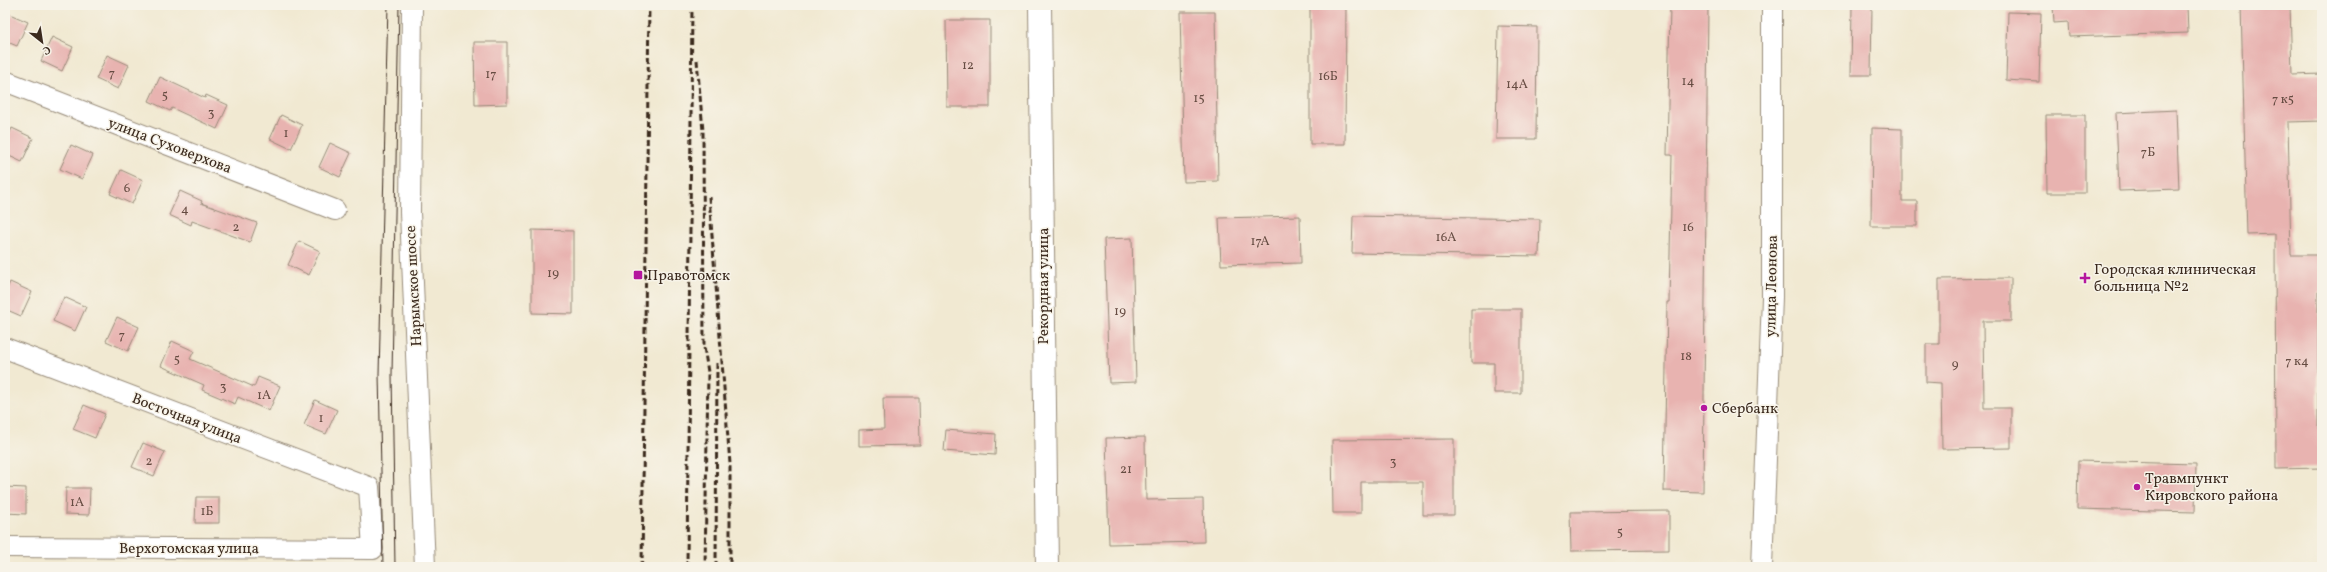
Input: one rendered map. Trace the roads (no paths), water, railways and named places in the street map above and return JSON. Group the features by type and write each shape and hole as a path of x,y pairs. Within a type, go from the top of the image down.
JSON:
{"main road":[{"name":"Рекордная улица","path":"1040,5 1046,567"}],"street":[{"name":"Нарымское шоссе","path":"412,5 410,212 425,567"},
{"name":"улица Леонова","path":"1762,567 1772,297 1772,5"},
{"name":"улица Суховерхова","path":"5,81 335,210"},
{"name":"Восточная улица","path":"5,348 369,487 373,549"},
{"name":"Верхотомская улица","path":"5,547 373,549"}],"tram line":[{"path":"383,567 379,374 388,5"},
{"path":"395,567 392,374 399,5"}],"railway":[{"path":"642,567 649,5"},
{"path":"687,567 692,5"},
{"path":"697,60 703,131 704,347 708,372 705,567"},
{"path":"709,197 730,464 730,567"},
{"path":"716,567 717,361"}],"place":[{"name":"Правотомск","path":"638,275"},
{"name":"Городская клиническая больница №2","path":"2085,278"},
{"name":"Сбербанк","path":"1704,408"},
{"name":"Травмпункт Кировского района","path":"2137,487"}]}
